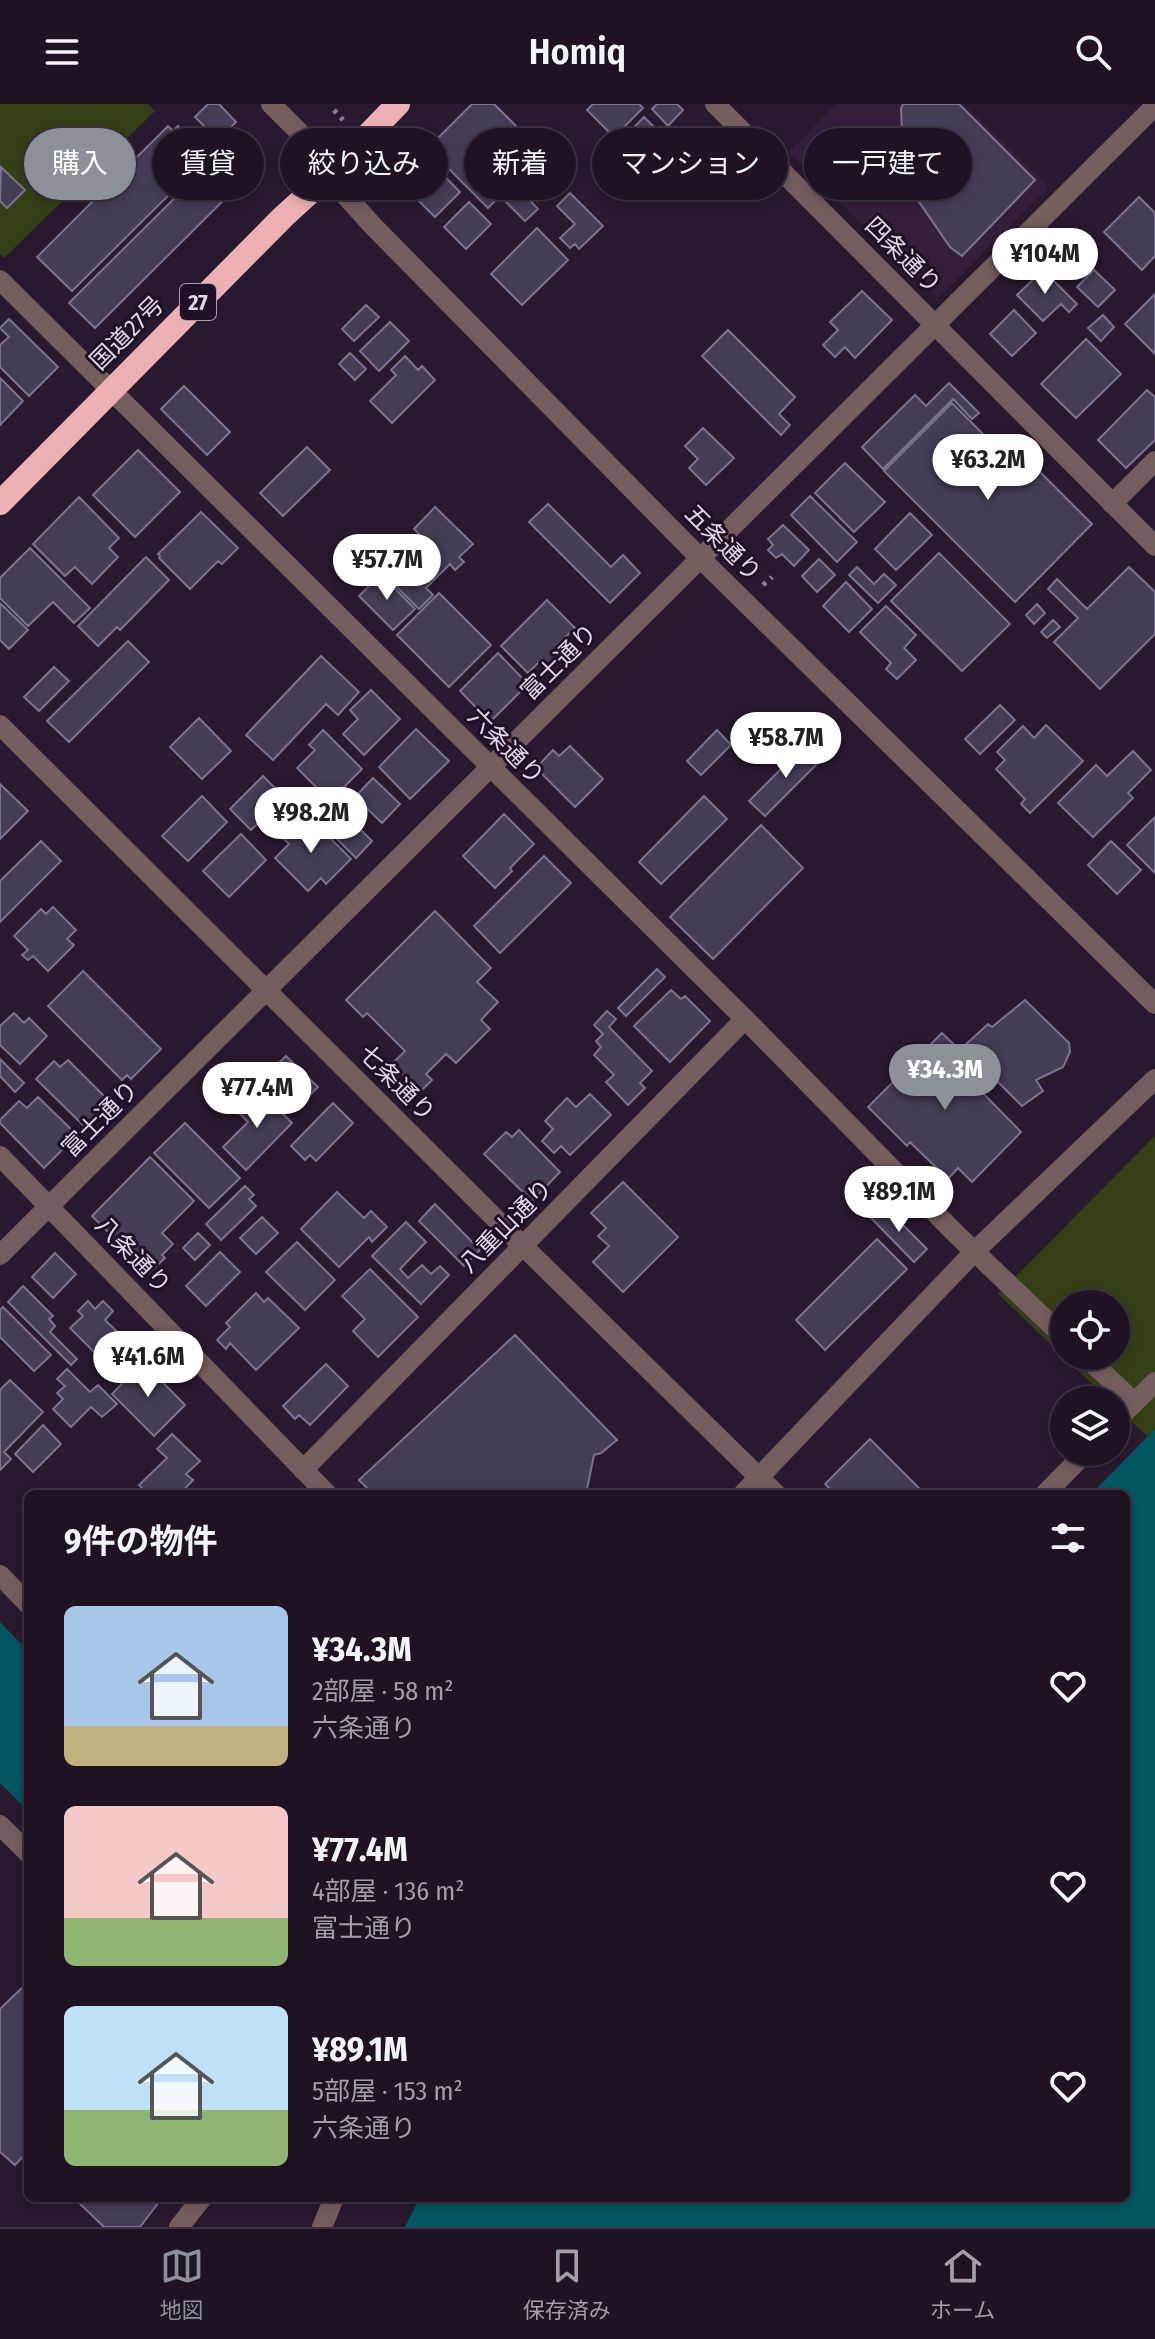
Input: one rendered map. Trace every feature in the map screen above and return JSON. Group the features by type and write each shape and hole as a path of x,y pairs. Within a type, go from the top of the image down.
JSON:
{"highway":[{"name":"国道27号","path":"375,128 398,104"},
{"name":"国道27号","path":"0,503 302,200"}],"street":[{"name":"五条通り","path":"271,104 295,128"},
{"name":"四条通り","path":"715,104 1155,546"},
{"name":"富士通り","path":"0,1255 1155,106"},
{"name":"五条通り","path":"350,200 700,558 1155,1004"},
{"name":"六条通り","path":"0,280 745,1019 974,1252 1050,1324"},
{"path":"1112,504 1155,461"},
{"name":"七条通り","path":"0,725 772,1490"},
{"name":"八重山通り","path":"303,1470 745,1019"},
{"path":"747,1490 974,1252 1155,1079"},
{"name":"八条通り","path":"0,1156 323,1490"},
{"path":"1100,1370 1134,1402"},
{"path":"1130,1406 1155,1382"},
{"path":"1049,1490 1072,1466"},
{"path":"0,1575 24,1600"},
{"path":"0,1825 24,1849"},
{"path":"179,2227 199,2202"},
{"path":"322,2227 332,2202"}],"shaded area":[{"path":"0,104 148,104 155,111 136,129 24,128 24,200 64,200 4,258 0,254"},
{"path":"836,104 963,104 1049,187 938,298 838,200 972,200 972,128 812,128"},
{"path":"804,137 804,167 789,152"},
{"path":"1155,1136 1155,1429 1148,1437 1130,1420 1130,1386 1094,1386 1078,1370 1130,1370 1130,1290 1050,1290 1050,1344 998,1294"},
{"path":"1155,1429 1155,2227 405,2227 418,2202 1130,2202 1130,1490 1095,1490 1119,1466 1130,1466 1130,1454"},
{"path":"0,1622 24,1647 24,1807 0,1783"}],"building":[{"path":"208,104 219,104 236,122 230,128 206,128 195,117"},
{"path":"472,104 494,104 518,128 464,128 464,184 448,168 448,128"},
{"path":"593,104 639,104 643,108 623,128 605,128 587,110"},
{"path":"657,104 677,104 683,110 668,126 652,109"},
{"path":"903,104 959,104 1035,180 962,256 950,247 918,200 972,200 972,128 902,128"},
{"path":"644,117 653,126 651,128 633,128"},
{"path":"152,142 152,200 164,200 72,291 37,257 94,200 136,200 136,158"},
{"path":"1,167 24,191 7,208 0,201"},
{"path":"448,180 460,192 435,217 418,200 448,200"},
{"path":"1139,197 1155,213 1155,256 1142,270 1104,232"},
{"path":"576,199 603,226 579,249 575,244 570,248 560,238 575,224 557,206 563,200"},
{"path":"173,200 224,200 95,328 69,303"},
{"path":"480,200 496,200 488,208"},
{"path":"504,200 529,200 538,209 525,221"},
{"path":"469,202 491,224 466,249 444,227"},
{"path":"537,228 568,260 522,305 491,274"},
{"path":"1067,244 1089,266 1082,273 1074,266 1061,279 1047,265"},
{"path":"1043,270 1077,304 1069,312 1061,304 1043,321 1017,295"},
{"path":"1094,270 1115,290 1098,307 1077,287"},
{"path":"862,291 892,320 855,358 845,347 835,357 823,345 838,330 830,322"},
{"path":"1155,294 1155,354 1125,324"},
{"path":"366,305 379,317 354,341 342,329"},
{"path":"1014,310 1036,333 1012,356 990,334"},
{"path":"1103,315 1114,327 1101,341 1088,328"},
{"path":"9,319 58,367 29,396 0,367 0,345 9,337 0,328"},
{"path":"390,322 409,341 379,371 360,351"},
{"path":"728,330 795,397 779,414 790,425 781,435 702,356"},
{"path":"1086,339 1121,374 1076,418 1041,384"},
{"path":"350,353 366,369 355,380 339,364"},
{"path":"405,356 418,370 422,366 435,380 392,423 370,401 396,375 391,370"},
{"path":"0,378 23,401 0,425"},
{"path":"949,383 979,413 972,419 953,399 883,469 862,447 915,395 926,406"},
{"path":"184,386 230,432 207,455 161,409"},
{"path":"1147,390 1155,397 1155,440 1126,468 1098,440"},
{"path":"952,403 1026,477 1035,467 1092,524 1015,602 884,471"},
{"path":"703,428 734,458 706,485 689,468 698,459 685,446"},
{"path":"307,447 330,470 283,516 260,493"},
{"path":"138,450 180,492 135,537 93,495"},
{"path":"845,463 885,502 854,532 815,493"},
{"path":"810,496 857,542 837,562 791,515"},
{"path":"79,497 119,538 109,548 118,557 92,584 75,567 65,576 33,544"},
{"path":"548,504 611,567 623,555 640,573 610,603 529,522"},
{"path":"435,507 473,544 459,557 464,562 455,570 450,564 426,588 433,595 419,609 382,572 419,534 414,529"},
{"path":"201,512 238,548 222,564 218,561 190,589 158,554"},
{"path":"910,513 932,535 896,570 875,549"},
{"path":"783,525 809,550 794,566 782,554 776,558 768,550 773,545 768,539"},
{"path":"30,548 90,608 74,623 53,602 28,626 0,598 0,578"},
{"path":"939,553 1010,624 962,671 891,601"},
{"path":"146,557 169,580 120,630 117,627 98,646 78,626"},
{"path":"819,559 835,575 817,592 802,576"},
{"path":"857,567 874,584 884,574 896,585 878,603 849,575"},
{"path":"1129,567 1155,592 1155,634 1100,689 1054,642 1078,618 1048,589 1057,579 1087,609"},
{"path":"381,574 415,609 393,630 359,596"},
{"path":"846,582 872,609 849,632 823,606"},
{"path":"439,593 491,645 449,687 397,635"},
{"path":"547,600 575,628 557,645 563,651 548,666 542,659 528,673 501,646"},
{"path":"0,603 28,630 9,649 0,640"},
{"path":"1037,604 1045,613 1034,624 1026,615"},
{"path":"886,606 916,635 904,648 916,660 897,679 886,669 891,663 860,632"},
{"path":"1053,620 1060,627 1047,638 1041,632"},
{"path":"128,641 149,662 69,742 47,721"},
{"path":"498,653 528,684 490,722 460,691"},
{"path":"321,656 359,692 338,715 326,704 273,760 246,735"},
{"path":"54,667 69,681 39,711 24,697"},
{"path":"371,690 400,719 364,755 343,734 358,719 350,710"},
{"path":"1000,705 1015,720 980,754 965,739"},
{"path":"199,718 231,751 202,779 170,747"},
{"path":"1046,725 1083,761 1030,813 1021,804 1025,799 996,769 1005,760 997,752 1023,726 1034,738"},
{"path":"416,729 449,761 410,799 379,767"},
{"path":"323,730 362,769 330,801 297,768 315,750 309,745"},
{"path":"717,730 731,745 701,775 687,761"},
{"path":"807,743 823,758 765,816 749,801"},
{"path":"570,746 603,779 575,807 536,768 553,750 559,756"},
{"path":"1133,751 1151,770 1128,793 1133,798 1093,837 1058,803 1096,765 1107,776"},
{"path":"263,776 290,803 276,817 271,811 251,830 230,809"},
{"path":"373,778 400,804 382,823 355,797"},
{"path":"0,784 28,811 0,839"},
{"path":"202,796 227,822 188,861 162,836"},
{"path":"704,796 727,819 661,884 639,862"},
{"path":"341,810 372,841 356,858 325,827"},
{"path":"504,814 534,844 495,888 463,856"},
{"path":"1155,817 1155,873 1127,845"},
{"path":"293,819 307,833 316,824 351,859 326,884 321,878 308,891 275,858 289,844 278,833"},
{"path":"761,825 803,868 713,959 670,917"},
{"path":"241,834 266,860 229,897 203,871"},
{"path":"41,841 61,861 0,922 0,881"},
{"path":"1111,841 1141,870 1117,894 1088,865"},
{"path":"544,856 571,883 500,953 474,926"},
{"path":"53,907 76,930 67,939 74,945 48,971 33,956 28,960 22,955 28,950 14,936 41,909 46,914"},
{"path":"435,911 491,968 477,982 498,1002 481,1020 490,1029 456,1063 446,1054 426,1074 432,1080 420,1092 392,1064 405,1051 367,1013 363,1017 346,1000"},
{"path":"657,969 665,977 626,1016 618,1008"},
{"path":"83,971 161,1049 131,1079 127,1075 122,1080 48,1006"},
{"path":"671,990 681,999 685,996 710,1021 670,1062 634,1026"},
{"path":"1025,1000 1069,1043 1070,1052 1063,1067 1036,1080 1043,1091 1022,1106 963,1047 988,1024 992,1027"},
{"path":"607,1011 616,1019 609,1027 652,1071 640,1083 645,1088 628,1105 606,1082 614,1075 594,1055 601,1047 596,1041 603,1034 594,1025"},
{"path":"14,1013 24,1023 29,1018 47,1036 20,1064 0,1045 0,1026"},
{"path":"942,1033 981,1071 971,1081 1021,1132 972,1182 958,1168 948,1179 910,1142 907,1146 868,1107"},
{"path":"286,1056 318,1087 297,1108 265,1076"},
{"path":"0,1059 24,1083 15,1092 0,1076"},
{"path":"68,1060 110,1102 85,1127 36,1079 54,1061 60,1067"},
{"path":"259,1090 292,1123 246,1170 223,1147 248,1122 238,1112"},
{"path":"590,1094 611,1115 570,1155 561,1146 554,1153 542,1141 553,1129 545,1121 567,1098 576,1107"},
{"path":"38,1097 77,1135 44,1168 0,1123 19,1101 27,1108"},
{"path":"333,1103 353,1123 316,1161 310,1155 305,1160 291,1146"},
{"path":"185,1123 240,1178 209,1208 154,1153"},
{"path":"519,1130 560,1172 532,1201 484,1154 506,1132 512,1137"},
{"path":"150,1157 194,1201 162,1233 173,1244 162,1255 165,1258 149,1273 92,1216"},
{"path":"623,1182 678,1237 623,1292 593,1262 609,1246 598,1236 606,1228 591,1213"},
{"path":"245,1186 254,1195 249,1199 256,1206 221,1240 206,1224"},
{"path":"337,1192 364,1218 371,1211 387,1227 372,1242 369,1237 339,1267 301,1229"},
{"path":"435,1204 480,1250 464,1266 419,1221"},
{"path":"884,1206 927,1249 914,1262 871,1218"},
{"path":"262,1217 278,1233 256,1254 240,1238"},
{"path":"406,1222 426,1242 400,1269 408,1278 422,1265 431,1274 440,1266 449,1275 421,1304 372,1256"},
{"path":"198,1233 210,1245 195,1260 183,1248"},
{"path":"877,1239 907,1269 825,1350 796,1320"},
{"path":"297,1242 335,1280 305,1310 266,1272"},
{"path":"220,1252 240,1272 206,1306 186,1286"},
{"path":"55,1253 76,1274 53,1298 32,1277"},
{"path":"370,1269 418,1317 378,1357 353,1331 365,1319 342,1296"},
{"path":"23,1286 53,1316 49,1319 55,1326 50,1332 77,1359 71,1365 8,1302"},
{"path":"256,1293 264,1302 268,1298 299,1328 256,1370 230,1343 226,1349 217,1340 230,1327 226,1323"},
{"path":"88,1301 95,1309 103,1301 113,1311 105,1320 138,1352 128,1362 125,1358 112,1370 70,1328 83,1316 78,1311"},
{"path":"3,1307 51,1355 34,1371 0,1337 0,1310"},
{"path":"515,1335 617,1440 594,1455 587,1490 369,1490 359,1480"},
{"path":"143,1362 185,1405 154,1436 112,1394"},
{"path":"326,1364 348,1386 310,1425 299,1415 295,1419 283,1406"},
{"path":"67,1369 90,1392 98,1385 117,1404 102,1417 91,1407 71,1427 53,1409 63,1399 57,1393 65,1386 57,1379"},
{"path":"10,1380 43,1412 4,1452 11,1459 0,1470 0,1390"},
{"path":"43,1425 61,1444 33,1472 15,1454"},
{"path":"172,1434 200,1461 186,1474 193,1480 184,1490 144,1490 139,1485 167,1458 157,1449"},
{"path":"870,1439 921,1490 831,1490 825,1484"},
{"path":"24,1986 24,2155 15,2165 0,2152 0,2009"},
{"path":"78,2202 159,2202 140,2227 104,2227"}]}
